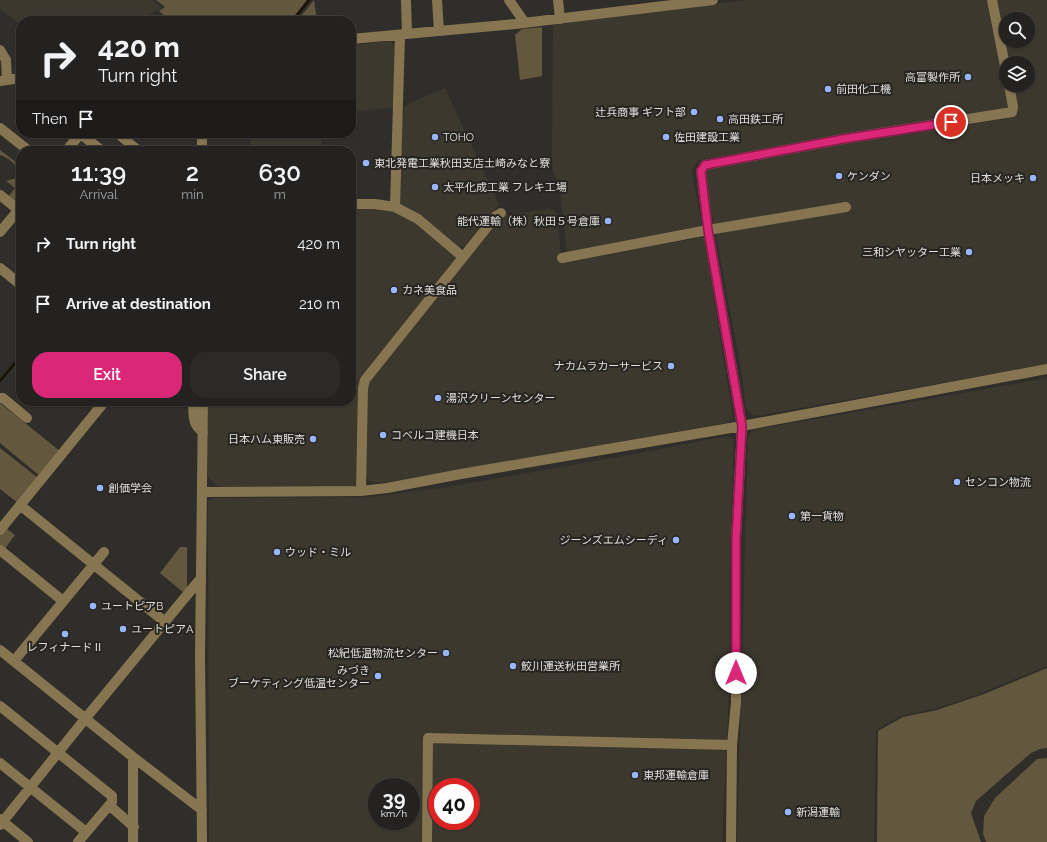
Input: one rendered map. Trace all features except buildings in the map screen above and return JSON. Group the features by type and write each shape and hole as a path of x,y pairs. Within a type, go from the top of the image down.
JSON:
{"street":[{"path":"395,207 406,0"},
{"path":"437,0 438,31"},
{"path":"509,0 525,23"},
{"path":"558,0 560,19"},
{"path":"356,39 525,23 713,0"},
{"path":"992,0 1003,56"},
{"path":"0,50 6,60 13,81"},
{"path":"731,842 732,744 736,702 736,539 742,426 708,230 701,171 705,165 843,139 1012,112 1013,107 1010,92"},
{"path":"0,128 23,146"},
{"path":"70,146 77,138"},
{"path":"85,138 96,146"},
{"path":"123,138 133,146"},
{"path":"0,195 16,207"},
{"path":"356,204 375,204 395,207 418,219 463,257"},
{"path":"562,258 708,230 846,207"},
{"path":"361,490 362,388 365,380 496,216 501,213"},
{"path":"0,232 16,214"},
{"path":"0,268 16,281"},
{"path":"202,492 361,490 387,488 742,426 1047,369"},
{"path":"0,398 3,398 27,418"},
{"path":"0,530 101,406"},
{"path":"193,406 194,423 196,428 203,432"},
{"path":"202,842 200,657 203,406"},
{"path":"20,505 165,622"},
{"path":"0,550 63,601"},
{"path":"14,661 104,552"},
{"path":"28,842 1,822 201,578"},
{"path":"0,650 85,719 202,810"},
{"path":"0,706 112,796 112,802 78,842"},
{"path":"427,842 428,738 732,744"},
{"path":"133,757 134,842"},
{"path":"0,763 86,832"},
{"path":"109,805 134,827"}],"shaded area":[{"path":"0,0 152,0 162,8 147,16 16,16 16,21 0,9"},
{"path":"156,0 307,0 294,16 164,16 159,11 165,7"},
{"path":"314,0 316,16 301,16"},
{"path":"747,0 987,0 999,60 999,92 1005,92 1008,105 1004,111 698,161 692,171 702,228 567,253 560,190 553,171 552,158 553,24"},
{"path":"994,0 1047,0 1047,364 757,416 753,415 746,409 742,375 705,177 707,167 784,153 1005,119 1014,115 1012,92 1035,92 1035,56 1006,56 1004,48 1035,48 1035,12 999,12 999,24"},
{"path":"542,27 542,76 520,80 515,35 522,29"},
{"path":"390,41 398,50 396,107 356,111 356,44"},
{"path":"445,88 499,205 465,246 458,247 398,203 404,106"},
{"path":"251,138 321,138 321,146 251,146"},
{"path":"0,150 16,162 16,167 11,161 0,155"},
{"path":"16,178 16,203 8,197 15,188 6,181"},
{"path":"356,206 394,212 418,224 455,253 456,259 362,377 358,480 356,485 352,487 222,487 216,485 208,477 208,406 356,406"},
{"path":"549,209 555,211 557,215 562,263 704,237 733,417 727,423 388,482 369,481 366,477 367,383 498,219 504,215"},
{"path":"1047,378 1047,666 976,695 937,708 900,716 876,731 874,842 737,842 748,438 750,433 754,430"},
{"path":"0,403 60,451 40,476 0,443"},
{"path":"727,436 734,440 730,566 730,672 722,842 209,842 208,501 214,498 369,497 448,487"},
{"path":"0,448 38,478 18,503 0,489"},
{"path":"6,528 15,535 4,550 0,547 0,535"},
{"path":"180,547 187,547 187,589 184,593 160,573"},
{"path":"1047,668 1047,748 1031,753 976,801 971,813 981,842 877,842 878,731 903,717 937,710 984,694"},
{"path":"1047,758 1047,842 986,842 983,834 984,816 995,798 1037,759"}],"waterway":[{"path":"297,16 309,0"},
{"path":"0,381 16,362"}],"place":[{"name":"高富製作所","path":"968,77"},
{"name":"前田化工機","path":"828,89"},
{"name":"辻兵商事 ギフト部","path":"694,112"},
{"name":"高田鉄工所","path":"720,119"},
{"name":"TOHO","path":"435,137"},
{"name":"佐田建設工業","path":"666,137"},
{"name":"東北発電工業秋田支店土崎みなと寮","path":"366,163"},
{"name":"ケンダン","path":"839,176"},
{"name":"日本メッキ","path":"1033,178"},
{"name":"太平化成工業 フレキ工場","path":"435,187"},
{"name":"能代運輸（株）秋田５号倉庫","path":"608,221"},
{"name":"三和シヤッター工業","path":"969,252"},
{"name":"カネ美食品","path":"394,290"},
{"name":"ナカムラカーサービス","path":"671,366"},
{"name":"湯沢クリーンセンター","path":"438,398"},
{"name":"コベルコ建機日本","path":"383,435"},
{"name":"日本ハム東販売","path":"313,439"},
{"name":"センコン物流","path":"957,482"},
{"name":"創価学会","path":"100,488"},
{"name":"第一貨物","path":"792,516"},
{"name":"ジーンズエムシーディ","path":"676,540"},
{"name":"ウッド・ミル","path":"277,552"},
{"name":"ユートピアB","path":"93,606"},
{"name":"ユートピアA","path":"123,629"},
{"name":"レフィナードⅡ","path":"65,634"},
{"name":"松紀低温物流センター","path":"446,653"},
{"name":"鮫川運送秋田営業所","path":"513,666"},
{"name":"みづき ブーケティング低温センター","path":"378,676"},
{"name":"東邦運輸倉庫","path":"635,775"},
{"name":"新潟運輸","path":"788,812"}],"route":[{"path":"736,673 736,539 742,426 708,230 701,171 705,165 843,139 951,122"}]}
